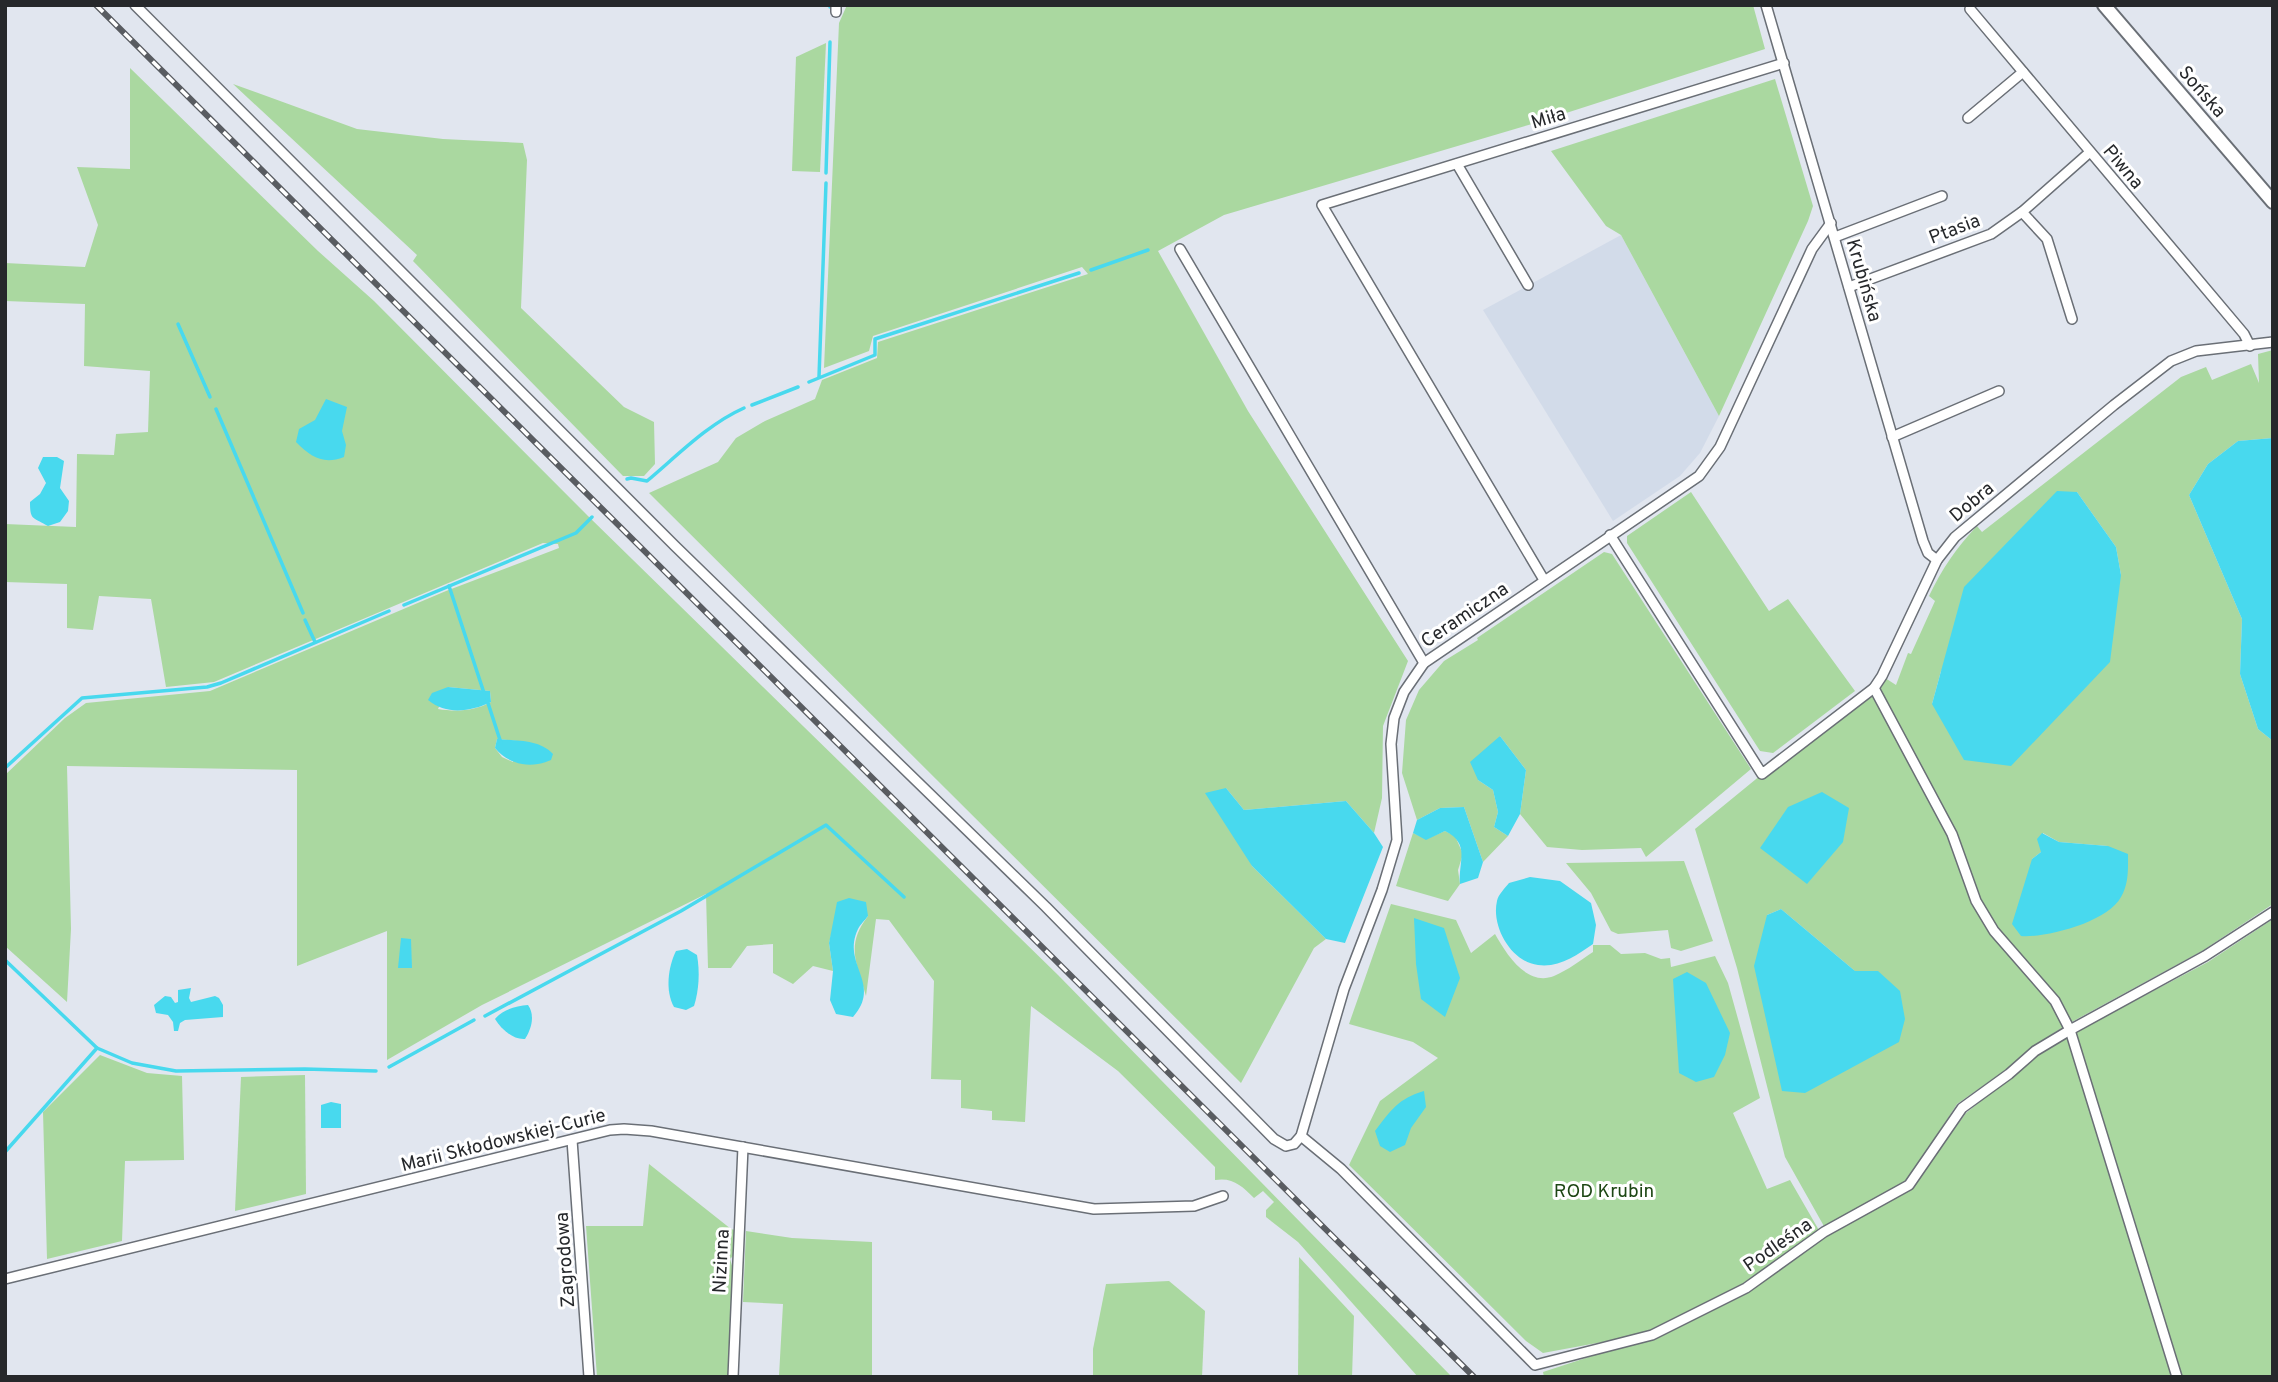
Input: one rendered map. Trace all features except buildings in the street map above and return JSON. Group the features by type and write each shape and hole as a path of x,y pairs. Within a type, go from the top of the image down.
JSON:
{"street":[{"path":"135,5 675,546 1046,907 1273,1139 1289,1146 1301,1136"},
{"name":"Krubińska","path":"1766,5 1923,541 1928,553 1937,560"},
{"name":"Sońska","path":"2104,5 2273,202"},
{"name":"Piwna","path":"1970,9 2244,334 2250,346"},
{"name":"Miła","path":"1544,580 1322,205 1784,63"},
{"path":"1968,118 2023,72"},
{"name":"Ptasia","path":"1849,287 1991,234 2022,212 2090,152"},
{"path":"1457,164 1528,285"},
{"path":"1835,237 1942,195"},
{"path":"2022,212 2047,239 2072,318"},
{"name":"Ceramiczna","path":"1301,1136 1344,989 1382,890 1397,839 1391,744 1394,718 1404,692 1424,663 1699,476 1720,447 1807,260 1830,223"},
{"path":"1180,249 1424,663"},
{"name":"Dobra","path":"1610,536 1762,774 1874,688 1882,677 1937,560 1955,537 2171,360 2206,349 2273,342"},
{"path":"1892,437 1999,391"},
{"path":"1874,688 1952,834 1976,901 1994,931 2055,1001 2070,1030 2177,1377"},
{"name":"Podleśna","path":"1301,1136 1341,1168 1535,1365 1652,1335 1746,1288 1824,1232 1909,1185 1962,1108 2035,1051 2205,957 2273,912"},
{"name":"Marii Skłodowskiej-Curie","path":"5,1279 610,1130 631,1129 743,1147 1094,1209 1194,1206 1223,1196"},
{"name":"Zagrodowa","path":"572,1140 589,1377"},
{"name":"Nizinna","path":"733,1377 743,1147"}],"shaded area":[{"path":"1621,235 1719,416 1700,453 1680,476 1613,521 1483,310"}],"green space":[{"path":"847,5 1753,5 1765,49 1532,124 1224,215 1158,251 1248,411 1408,661 1383,726 1382,798 1374,833 1346,801 1244,810 1226,788 1252,866 1326,939 1314,948 1241,1083 649,493 718,462 736,438 765,421 815,399 822,380 877,358 878,342 1088,274 1082,267 873,336 869,351 824,368 839,23"},
{"path":"826,43 820,172 792,171 796,57"},
{"path":"130,68 318,251 374,301 588,516 1058,975 1452,1377 1418,1377 1298,1242 1266,1217 1266,1210 1274,1202 1263,1191 1254,1198 1232,1181 1215,1180 1215,1167 1118,1071 1031,1006 1025,1122 992,1120 992,1111 961,1108 961,1080 931,1079 934,981 889,920 876,919 866,996 855,946 868,916 834,924 829,943 833,971 813,966 793,984 773,973 773,944 747,946 731,968 708,968 706,894 482,1005 387,1060 387,931 297,966 297,770 67,766 71,929 67,1002 5,946 5,775 65,718 86,703 210,691 446,591 559,548 558,544 543,543 214,682 166,687 151,599 99,596 93,630 67,628 67,584 5,582 5,524 76,527 77,454 114,455 116,434 148,432 150,371 84,366 85,304 5,301 5,263 85,267 98,225 77,167 130,169","holes":["448,687 490,691 491,702 465,710 438,709","497,739 517,741 513,762 502,757 495,748"]},
{"path":"1775,79 1813,206 1719,416 1621,235 1606,226 1551,151"},
{"path":"233,84 357,129 443,139 523,143 527,160 521,308 624,407 654,422 655,464 644,476 623,476 413,261 417,255"},
{"path":"2273,350 2273,438 2238,441 2208,464 2189,495 2242,619 2240,674 2258,729 2273,741 2273,904 2202,951 2068,1024 2032,1047 2006,1070 1957,1104 1907,1182 1825,1228 1785,1157 1737,968 1695,829 1882,676 1896,685 1908,653 1911,654 1935,601 1929,596 1934,586 1956,551 1977,526 1982,532 2181,377 2206,367 2212,380 2251,364 2259,383 2258,354","holes":["2077,492 2116,547 2121,575 1932,704 1941,671","2043,833 2059,842 2108,846 2032,859 2041,852","1781,909 1855,971 1767,915"]},
{"path":"1691,492 1769,611 1788,599 1855,691 1773,753 1760,751 1627,543 1627,536"},
{"path":"1604,552 1612,554 1751,769 1646,857 1641,848 1582,850 1547,847 1520,814 1526,770 1500,736 1478,780 1493,790 1498,812 1494,827 1508,836 1483,862 1464,807 1440,808 1417,820 1402,773 1406,720 1419,690 1444,661"},
{"path":"1445,831 1455,836 1463,854 1458,870 1460,884 1448,901 1396,886 1413,833 1426,839"},
{"path":"1684,861 1713,941 1681,951 1671,948 1668,930 1618,934 1611,931 1591,893 1566,863"},
{"name":"ROD Krubin","path":"1391,904 1456,920 1471,953 1495,934 1511,959 1526,973 1535,977 1554,976 1564,971 1593,952 1593,945 1610,945 1621,954 1645,953 1661,959 1670,958 1671,967 1715,956 1728,983 1760,1098 1733,1113 1767,1189 1790,1180 1820,1232 1744,1285 1651,1333 1543,1353 1526,1341 1349,1165 1380,1101 1438,1058 1413,1042 1349,1024"},
{"path":"2273,919 2273,1377 1544,1377 1543,1372 1653,1336 1747,1290 1825,1235 1912,1187 1966,1113 2038,1055 2072,1034 2208,962"},
{"path":"100,1055 147,1073 182,1076 184,1160 125,1161 122,1241 47,1259 43,1112"},
{"path":"305,1075 306,1194 235,1211 241,1077"},
{"path":"649,1164 735,1230 734,1255 730,1259 733,1269 728,1377 597,1377 586,1226 643,1226"},
{"path":"746,1231 792,1238 872,1242 872,1377 779,1376 783,1304 743,1302"},
{"path":"1299,1257 1354,1316 1352,1377 1298,1377"},
{"path":"1169,1281 1205,1311 1202,1377 1093,1377 1093,1349 1106,1284"}],"water":[{"path":"326,399 347,407 342,431 346,445 344,457 330,460 312,455 296,442 299,429 315,420"},
{"path":"2273,438 2273,741 2258,729 2240,674 2242,619 2189,495 2208,464 2238,441"},
{"path":"43,457 57,457 64,461 60,488 69,501 68,511 60,522 48,526 33,518 30,508 30,502 40,494 46,483 38,468"},
{"path":"2057,491 2077,492 2116,547 2121,575 2110,662 2011,766 1964,760 1932,704 1964,587"},
{"path":"448,687 490,691 491,702 475,708 450,710 428,700 432,693"},
{"path":"1500,736 1526,770 1520,814 1508,836 1494,827 1498,812 1493,790 1478,780 1470,762"},
{"path":"497,739 534,743 553,754 551,760 543,763 521,764 507,758 495,748"},
{"path":"1226,788 1244,810 1346,801 1374,833 1383,847 1345,943 1326,939 1252,866 1205,793"},
{"path":"1822,792 1849,808 1843,842 1807,884 1760,848 1788,807"},
{"path":"1464,807 1483,862 1478,878 1460,884 1462,854 1453,836 1445,831 1426,840 1413,833 1417,820 1440,808"},
{"path":"2042,833 2059,842 2108,846 2128,854 2127,881 2124,892 2114,906 2090,921 2060,931 2021,936 2012,924 2032,859 2041,852 2037,839"},
{"path":"1530,877 1560,881 1591,903 1596,925 1593,944 1553,965 1528,962 1512,950 1500,931 1497,901 1509,883"},
{"path":"849,898 866,902 868,916 858,929 854,941 854,953 864,994 853,1017 836,1014 830,1000 833,971 829,943 837,902"},
{"path":"1781,909 1855,971 1878,971 1900,991 1905,1019 1899,1042 1805,1093 1782,1091 1754,966 1767,915"},
{"path":"1414,918 1444,928 1460,978 1445,1017 1421,999"},
{"path":"401,938 411,939 412,968 398,968"},
{"path":"687,949 697,955 699,974 694,1006 686,1010 674,1007 669,994 669,979 676,951"},
{"path":"1687,972 1706,983 1730,1033 1725,1055 1714,1077 1696,1082 1679,1073 1673,979"},
{"path":"191,988 191,1002 215,996 219,998 223,1005 223,1017 185,1020 180,1023 178,1031 174,1031 173,1022 168,1015 156,1013 154,1005 165,996 171,997 175,1003 178,1002 178,990"},
{"path":"528,1005 532,1022 525,1039 508,1033 495,1019 510,1009"},
{"path":"1424,1091 1426,1107 1411,1128 1405,1145 1390,1152 1380,1146 1375,1131 1386,1117 1402,1101"},
{"path":"331,1102 341,1104 341,1128 321,1128 321,1105"}],"waterway":[{"path":"826,173 830,42"},
{"path":"819,377 826,183"},
{"path":"1091,270 1148,250"},
{"path":"809,382 875,355 875,339 1079,273"},
{"path":"178,324 210,397"},
{"path":"752,405 798,387"},
{"path":"627,479 647,481 706,431 744,408"},
{"path":"216,409 303,613"},
{"path":"404,605 576,533 592,517"},
{"path":"449,586 484,693"},
{"path":"5,768 82,698 207,687 389,611"},
{"path":"305,620 315,642"},
{"path":"487,700 501,743"},
{"path":"485,1016 681,911 826,825 904,897"},
{"path":"5,960 97,1048 5,1152"},
{"path":"389,1067 474,1020"},
{"path":"97,1048 132,1063 176,1071 376,1071"}],"railway":[{"path":"96,5 1474,1377"}]}
